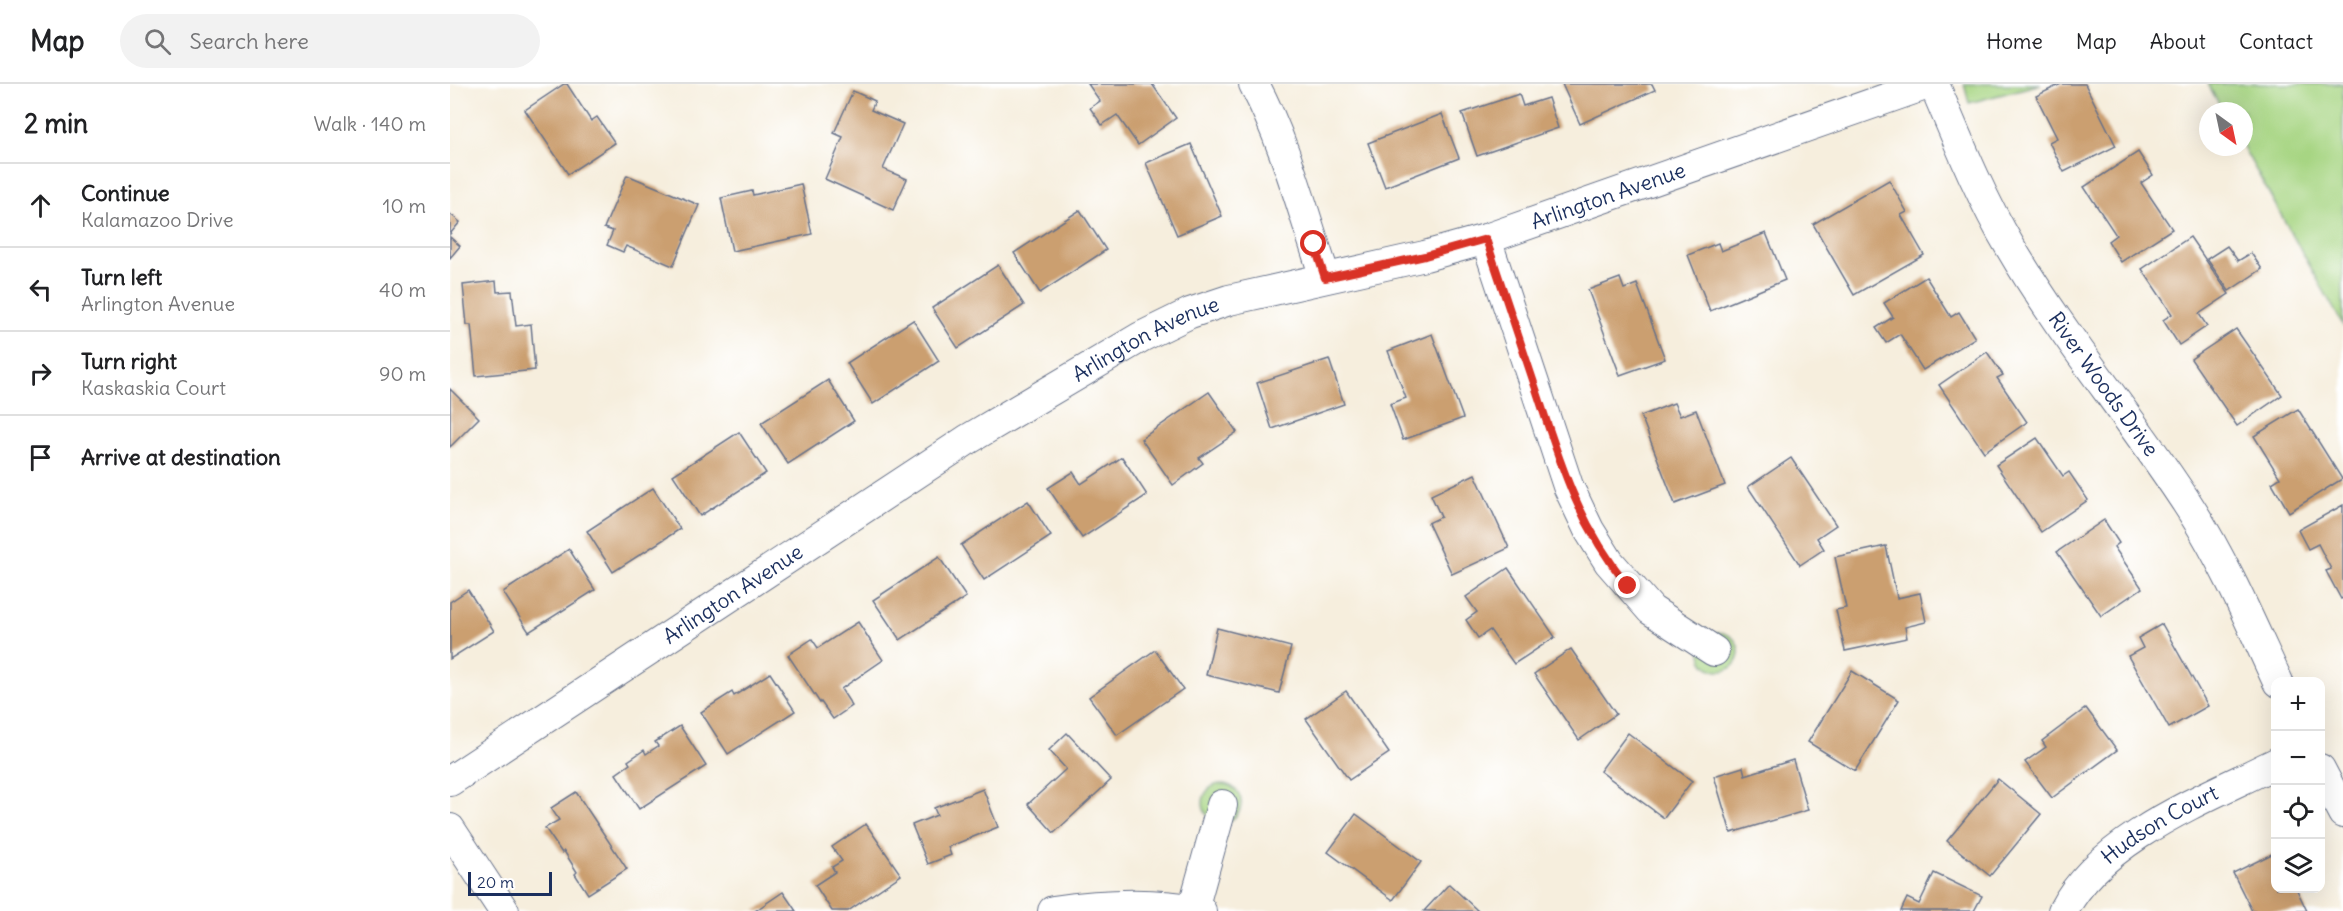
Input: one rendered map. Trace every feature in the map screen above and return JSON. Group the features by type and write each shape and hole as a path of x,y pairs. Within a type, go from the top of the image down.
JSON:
{"street":[{"path":"1254,84 1281,145 1325,278"},
{"name":"Arlington Avenue","path":"450,781 967,440 1141,337 1190,313 1229,300 1425,256 1486,239 1928,84"},
{"name":"River Woods Drive","path":"1934,84 1986,202 2008,244 2043,301 2193,512 2236,591 2276,677"},
{"path":"1486,239 1568,486 1589,530 1609,562 1651,610 1714,651"},
{"name":"Hudson Court","path":"2063,911 2084,880 2112,852 2147,828 2271,766"},
{"path":"2325,779 2343,813"},
{"path":"1053,911 1086,906 1146,904 1197,910 1221,805"},
{"path":"450,830 504,911"}],"green space":[{"path":"1964,84 2041,84 1969,103"},
{"path":"2208,84 2343,84 2343,325 2248,156 2253,156 2253,102 2218,102"},
{"path":"1720,633 1734,638 1739,652 1734,666 1720,671 1706,666 1701,652 1706,638"},
{"path":"1222,784 1235,790 1241,803 1235,816 1222,822 1209,816 1203,803 1209,790"}],"building":[{"path":"567,84 591,121 597,117 615,143 568,174 525,110"},
{"path":"1088,84 1152,84 1176,118 1138,145 1117,115 1102,125 1090,108 1100,101"},
{"path":"1562,84 1652,84 1655,90 1580,124"},
{"path":"2061,84 2085,84 2116,146 2064,172 2049,142 2057,138 2036,96"},
{"path":"853,91 875,101 871,110 903,124 883,169 907,179 893,210 825,179 843,137 834,133"},
{"path":"1519,94 1523,106 1548,98 1558,128 1477,156 1462,113"},
{"path":"1442,114 1459,158 1385,187 1368,143"},
{"path":"1191,144 1222,216 1177,235 1146,163"},
{"path":"2138,152 2153,175 2141,183 2172,229 2121,262 2108,241 2116,235 2084,187"},
{"path":"627,175 699,205 673,266 626,246 623,252 607,245 613,231 604,228"},
{"path":"1889,180 1907,212 1901,215 1924,255 1854,295 1813,224"},
{"path":"801,184 812,234 732,251 721,198 752,191 753,195"},
{"path":"1080,210 1106,250 1040,293 1014,253"},
{"path":"450,214 460,222 450,234"},
{"path":"1766,233 1785,280 1710,311 1688,255 1718,243 1721,251"},
{"path":"450,237 460,246 450,258"},
{"path":"2190,237 2229,294 2199,314 2207,326 2179,345 2163,320 2172,314 2142,269"},
{"path":"2227,246 2238,261 2251,253 2262,269 2229,291 2207,259"},
{"path":"998,265 1024,305 958,348 932,308"},
{"path":"1926,277 1951,317 1959,312 1975,338 1923,370 1900,334 1886,343 1876,328 1893,317 1884,303"},
{"path":"1620,278 1624,289 1637,284 1665,359 1620,375 1588,290"},
{"path":"496,281 497,292 512,291 516,326 531,324 535,370 476,376 471,325 467,325 463,285"},
{"path":"913,320 939,361 873,404 847,363"},
{"path":"2236,329 2282,395 2237,426 2191,359"},
{"path":"1432,334 1463,418 1403,440 1390,404 1406,398 1388,351"},
{"path":"1987,352 2003,375 1997,378 2027,422 1984,452 1939,385"},
{"path":"1329,359 1344,404 1272,429 1257,383"},
{"path":"828,380 854,421 788,464 761,423"},
{"path":"450,389 479,418 450,447"},
{"path":"1209,392 1237,432 1199,458 1203,463 1173,485 1141,439"},
{"path":"1674,403 1680,416 1696,410 1725,485 1675,504 1641,416"},
{"path":"2298,409 2342,479 2289,512 2272,483 2280,478 2254,436"},
{"path":"739,432 766,473 700,516 673,475"},
{"path":"2037,438 2063,476 2069,472 2088,500 2041,532 1996,465"},
{"path":"1122,457 1147,495 1082,538 1048,488 1073,472 1081,484"},
{"path":"1791,458 1836,525 1817,538 1824,549 1800,565 1748,487"},
{"path":"1475,474 1509,548 1452,574 1428,523 1441,517 1431,495"},
{"path":"653,488 680,529 613,572 587,531"},
{"path":"1028,501 1051,536 984,580 961,545"},
{"path":"2343,505 2343,598 2341,599 2326,571 2331,569 2318,544 2308,549 2298,530"},
{"path":"2104,520 2119,543 2114,547 2142,588 2101,616 2057,552"},
{"path":"1886,546 1897,598 1920,593 1926,622 1905,627 1907,638 1845,651 1836,610 1846,608 1835,557"},
{"path":"569,549 595,590 529,632 503,592"},
{"path":"939,557 966,597 900,640 873,600"},
{"path":"1508,568 1555,637 1514,664 1490,630 1478,638 1466,620 1477,612 1466,597"},
{"path":"468,590 494,631 450,659 450,602"},
{"path":"858,622 883,660 841,689 852,706 833,719 788,655 812,639 818,648"},
{"path":"2162,624 2208,706 2169,728 2128,656 2143,648 2138,638"},
{"path":"1217,628 1291,647 1279,693 1206,675"},
{"path":"1571,649 1616,714 1579,740 1534,674"},
{"path":"1155,650 1183,689 1117,735 1089,697"},
{"path":"1852,671 1899,700 1855,771 1808,742"},
{"path":"770,673 795,711 728,754 701,712 732,692 734,696"},
{"path":"1346,691 1389,753 1349,780 1306,719"},
{"path":"2086,708 2117,750 2052,798 2025,762 2046,747 2042,741"},
{"path":"680,726 706,766 639,809 616,774 630,764 628,761 644,750 646,754 658,746 655,742"},
{"path":"1067,733 1111,780 1054,833 1028,804 1066,769 1049,750"},
{"path":"1628,733 1692,781 1664,818 1600,771"},
{"path":"1793,760 1808,810 1731,833 1714,776 1743,767 1745,775"},
{"path":"1998,779 2041,814 1990,876 1947,841"},
{"path":"983,789 998,827 948,847 951,855 928,864 912,825 937,815 934,808"},
{"path":"576,792 627,869 588,894 564,851 562,853 545,828 559,820 551,808"},
{"path":"1356,814 1421,862 1393,900 1328,852"},
{"path":"866,824 901,875 848,911 832,911 815,885 835,872 832,867 842,861 832,847"},
{"path":"2271,854 2271,893 2298,893 2307,911 2252,911 2233,873"},
{"path":"1934,873 1982,896 1974,911 1901,911 1907,898 1919,904"},
{"path":"1449,884 1478,911 1424,911"},
{"path":"783,892 796,911 755,911"}],"route":[{"path":"1314,244 1325,278 1425,256 1486,239 1568,486 1589,530 1609,562 1628,586"}]}
